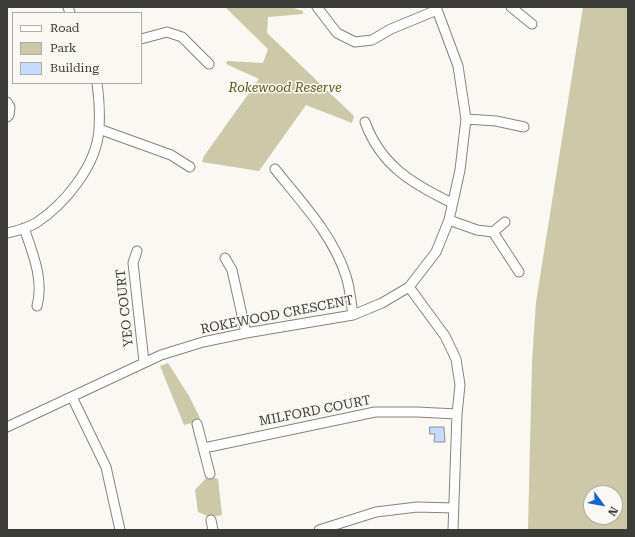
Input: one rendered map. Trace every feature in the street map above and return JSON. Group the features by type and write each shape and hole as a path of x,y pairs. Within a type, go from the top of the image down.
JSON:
{"street":[{"path":"317,7 337,32 355,42 372,40 391,29 437,8"},
{"path":"511,7 532,24"},
{"name":"ROKEWOOD CRESCENT","path":"7,427 144,362 203,342 246,333 353,315 382,303 409,287 436,252 449,220 460,170 466,119 458,66 437,8"},
{"path":"142,39 167,32 182,37 209,64"},
{"path":"7,234 36,222 68,196 94,155 99,129 97,84"},
{"path":"7,102 10,107 9,115 7,117"},
{"path":"466,119 496,121 524,127"},
{"path":"366,122 372,140 403,175 414,184 452,204"},
{"path":"99,129 171,155 190,167"},
{"path":"275,169 335,249 347,278 353,315"},
{"path":"449,220 477,230 493,232 505,222"},
{"path":"24,228 39,279 40,294 36,306"},
{"path":"493,232 519,272"},
{"name":"YEO COURT","path":"137,251 133,263 144,362"},
{"path":"225,258 232,270 246,333"},
{"path":"409,287 445,336 456,359 460,385 457,414 454,530"},
{"path":"72,397 106,467 120,530"},
{"name":"MILFORD COURT","path":"204,448 239,439 374,412 457,414"},
{"path":"197,424 210,474"},
{"path":"319,530 376,512 417,507 454,508"},
{"path":"211,520 213,530"}],"green space":[{"name":"Rokewood Reserve","path":"225,7 290,7 303,11 303,14 268,17 267,33 354,116 352,123 306,105 259,171 202,162 204,156 259,79 226,64 227,61 263,63 268,49"},
{"path":"583,7 628,7 628,530 528,530 532,362 536,302"},
{"path":"168,363 189,396 200,418 196,422 184,425 160,366"},
{"path":"210,477 218,479 222,515 210,517 198,512 195,490 206,478"}],"building":[{"path":"430,427 444,427 445,442 434,442 435,434 430,434"}]}
